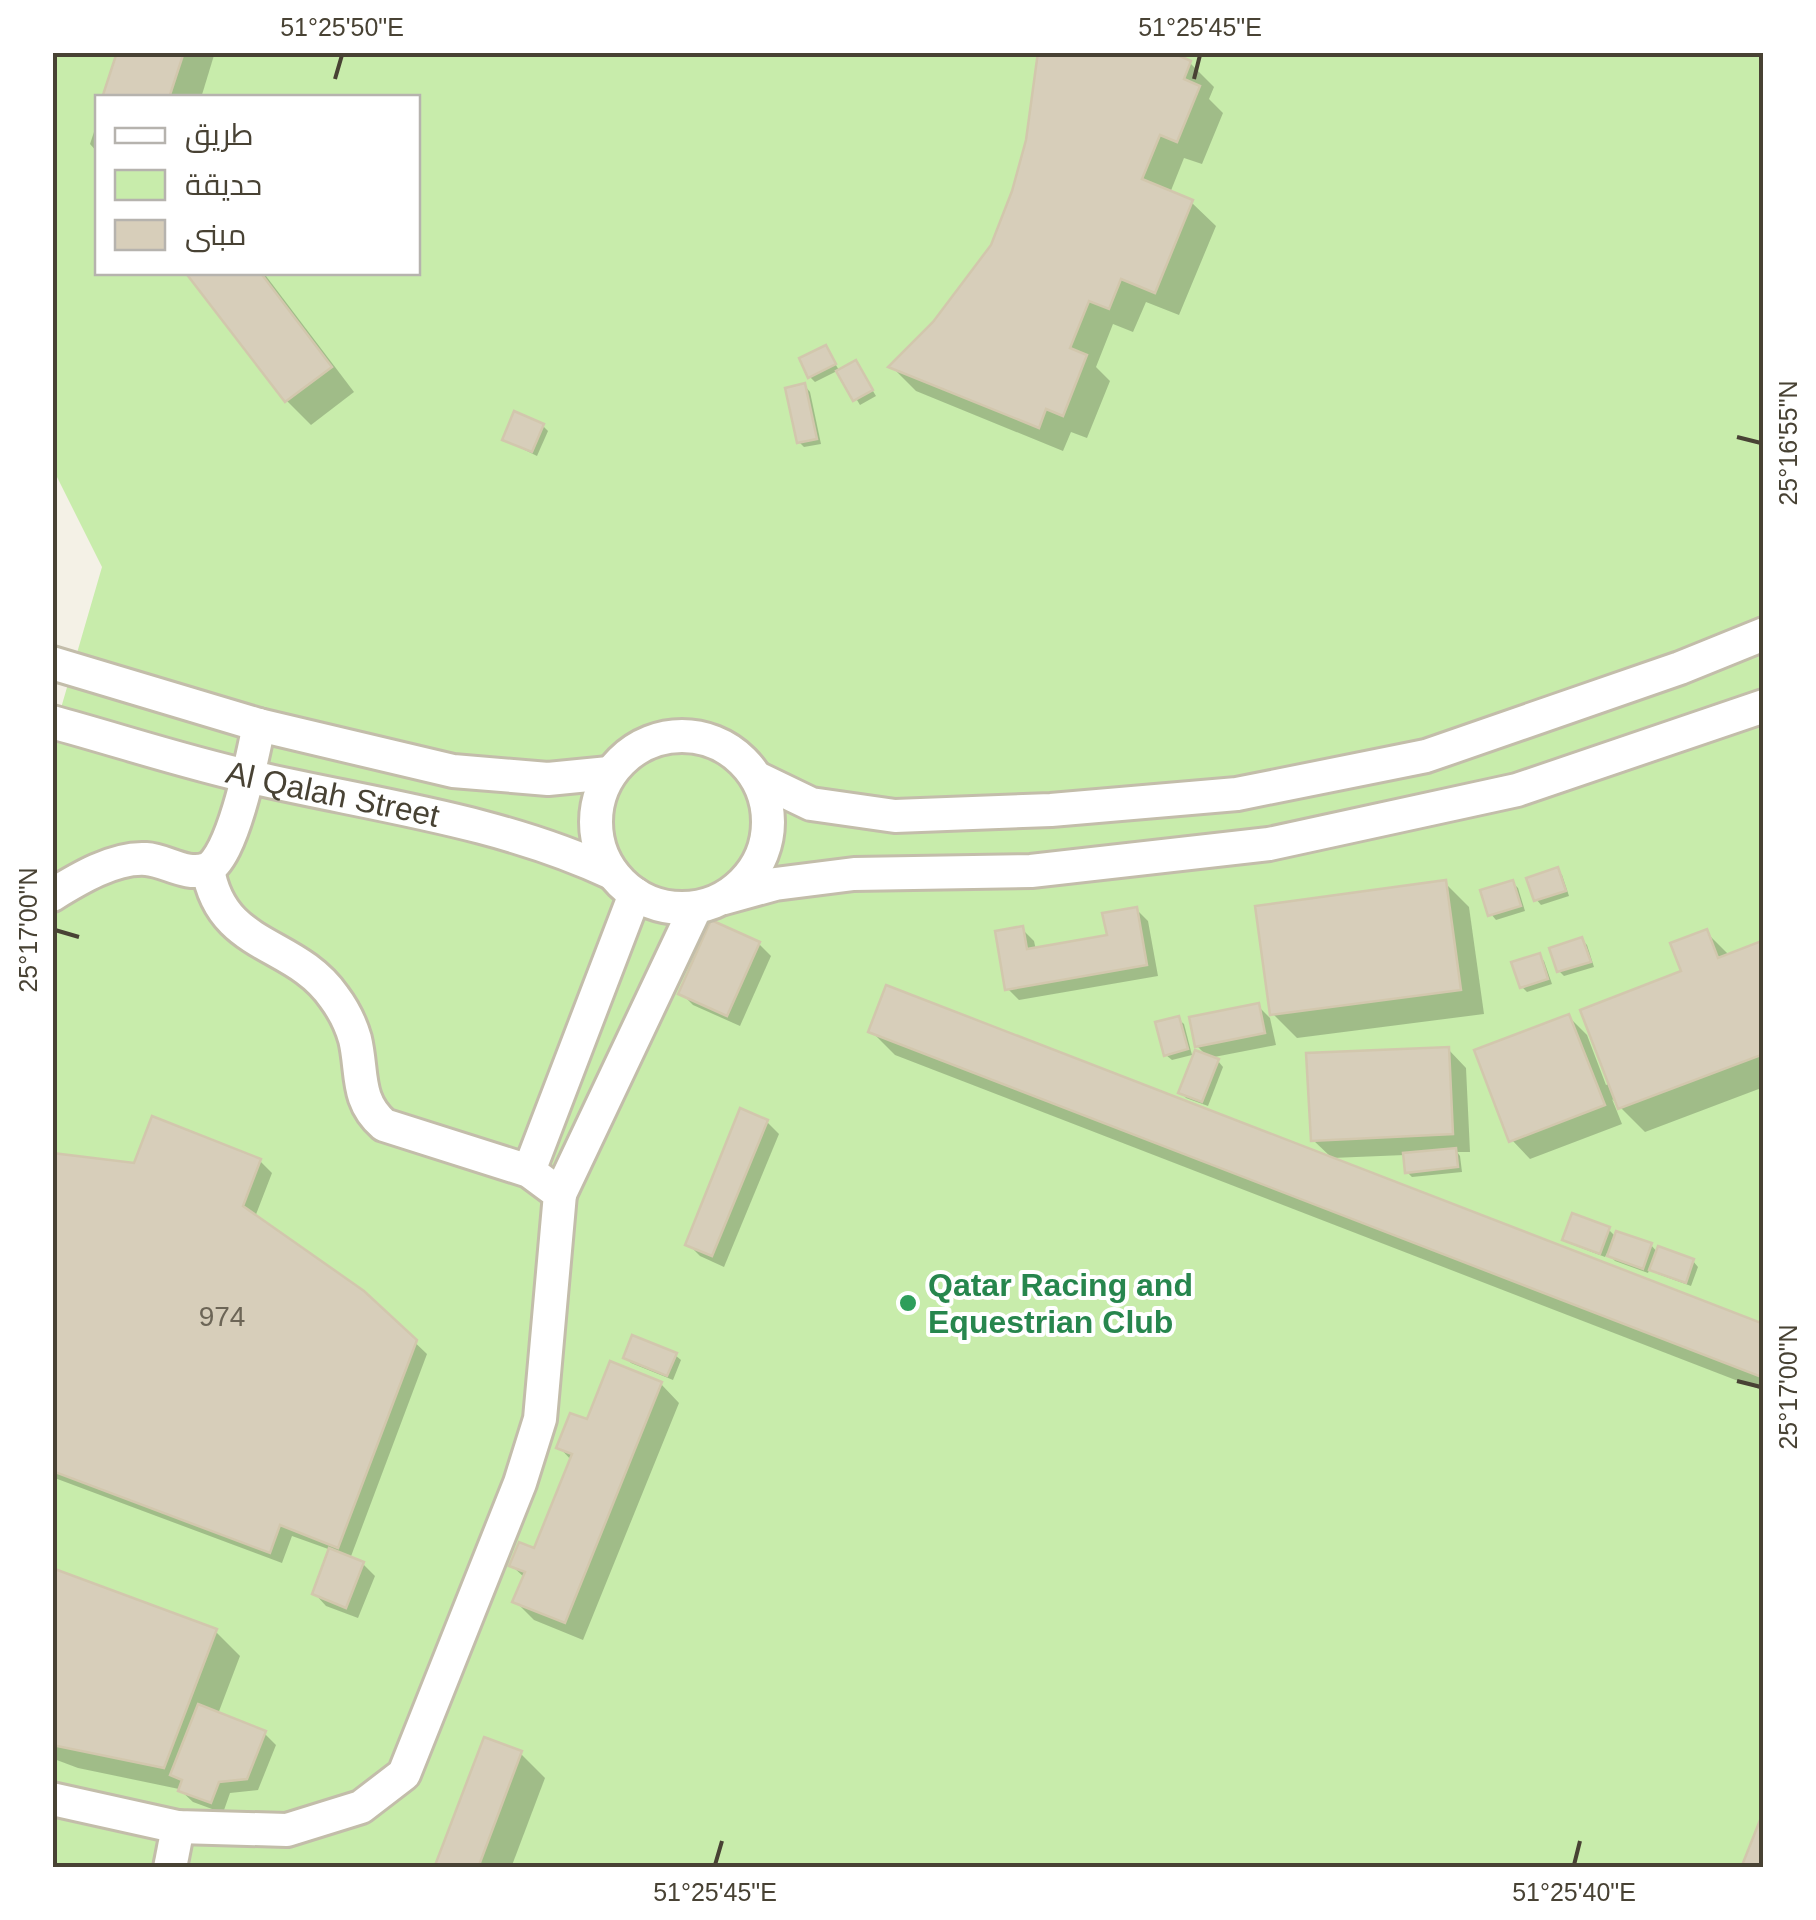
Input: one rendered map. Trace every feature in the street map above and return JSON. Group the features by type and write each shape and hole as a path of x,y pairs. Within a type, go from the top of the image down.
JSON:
{"street":[{"path":"757,778 812,804 895,816 1051,810 1237,794 1426,756 1680,668 1764,634"},
{"name":"Al Qalah Street","path":"52,663 259,725 452,771 548,778 610,774"},
{"path":"52,1799 178,1827 287,1830 362,1808 404,1774 520,1483 540,1419 560,1194 710,903 751,876 766,845 769,811 757,778 734,752 702,737 667,736 634,749 610,774 596,806 597,841 623,884 671,908 710,903 774,884 854,874 1031,871 1268,844 1517,790 1764,706"},
{"name":"Al Qalah Street","path":"52,722 248,776 477,826 564,850 623,884"},
{"path":"52,895 111,865 146,859 191,871 208,868 221,856 248,776 259,725"},
{"path":"208,868 212,889 224,912 252,939 317,975 335,998 355,1040 358,1083 374,1116 384,1125 530,1172 560,1194"},
{"path":"530,1172 623,884"},
{"path":"170,1868 178,1827"}],"green space":[{"name":"Qatar Racing and Equestrian Club","path":"53,53 1763,53 1763,1867 53,1867 52,739 102,567 53,469"}],"building":[{"path":"117,52 184,52 170,95 103,95"},
{"path":"1038,52 1171,52 1191,61 1184,79 1200,86 1177,142 1160,135 1142,179 1193,200 1155,293 1121,279 1109,309 1089,301 1070,348 1087,355 1063,416 1046,409 1039,428 888,367 933,322 991,245 1026,140"},
{"path":"187,275 262,275 332,367 285,402"},
{"path":"826,345 836,364 808,378 799,358"},
{"path":"856,360 873,390 853,401 836,371"},
{"path":"805,383 817,439 797,443 785,388"},
{"path":"514,411 544,424 532,452 502,440"},
{"path":"1558,867 1566,891 1534,901 1526,878"},
{"path":"1446,880 1461,990 1270,1015 1255,906"},
{"path":"1513,880 1521,906 1488,916 1480,890"},
{"path":"1137,907 1147,965 1005,990 995,931 1023,926 1027,949 1107,935 1102,913"},
{"path":"711,920 760,942 727,1016 678,994"},
{"path":"1707,929 1718,958 1764,940 1764,1054 1618,1109 1580,1010 1681,971 1670,943"},
{"path":"1582,937 1591,962 1557,972 1549,948"},
{"path":"1540,953 1548,979 1520,988 1511,962"},
{"path":"886,985 1764,1324 1764,1378 868,1032"},
{"path":"1259,1003 1265,1033 1195,1047 1189,1017"},
{"path":"1569,1014 1605,1105 1509,1142 1474,1050"},
{"path":"1179,1016 1188,1049 1164,1056 1155,1022"},
{"path":"1449,1047 1453,1134 1311,1141 1306,1053"},
{"path":"1195,1050 1219,1059 1202,1102 1178,1093"},
{"path":"740,1108 768,1120 712,1256 685,1245"},
{"path":"152,1116 261,1159 243,1206 364,1291 417,1340 338,1548 280,1525 270,1553 52,1471 52,1153 134,1163"},
{"path":"1456,1148 1458,1167 1405,1173 1403,1153"},
{"path":"1572,1213 1610,1227 1600,1254 1562,1240"},
{"path":"1616,1231 1652,1243 1643,1269 1607,1256"},
{"path":"1658,1246 1694,1259 1686,1283 1649,1270"},
{"path":"632,1335 677,1353 667,1376 623,1358"},
{"path":"610,1361 662,1382 565,1623 512,1602 525,1572 509,1566 519,1542 534,1548 572,1454 556,1448 570,1413 587,1419"},
{"path":"329,1548 364,1562 346,1608 312,1594"},
{"path":"52,1568 217,1629 164,1768 52,1745"},
{"path":"198,1704 266,1731 247,1779 219,1782 211,1803 178,1791 182,1780 170,1775"},
{"path":"484,1737 522,1751 478,1868 434,1868"},
{"path":"1764,1810 1764,1868 1741,1868"}],"place":[{"name":"Qatar Racing and Equestrian Club","path":"908,1303"}]}
